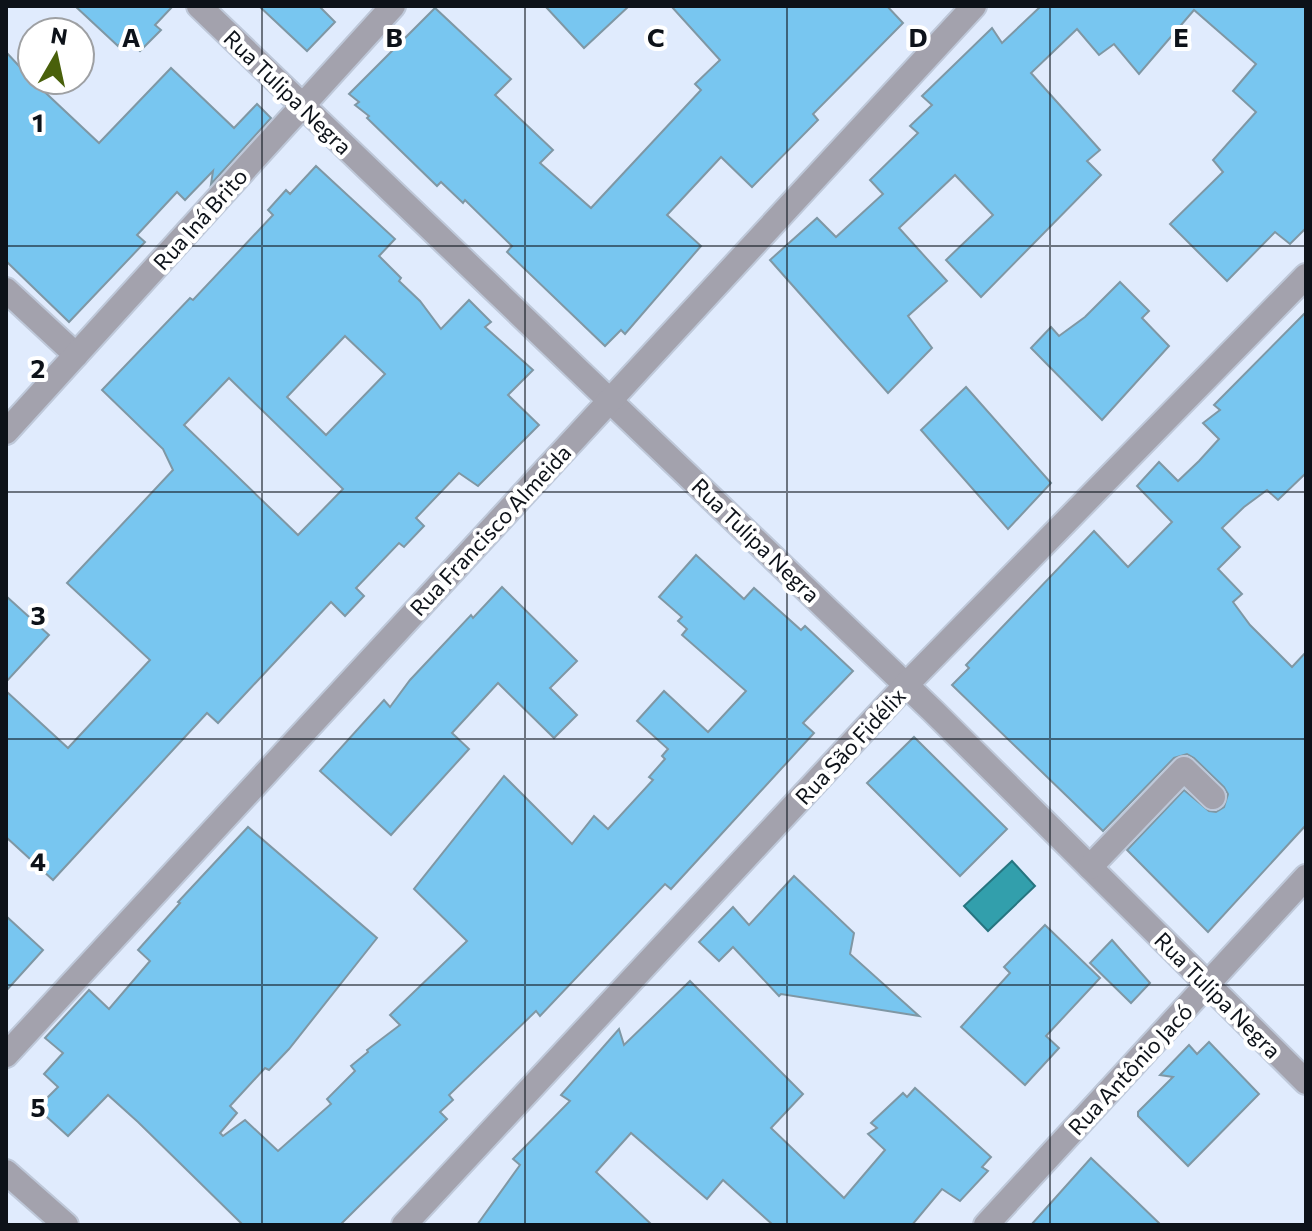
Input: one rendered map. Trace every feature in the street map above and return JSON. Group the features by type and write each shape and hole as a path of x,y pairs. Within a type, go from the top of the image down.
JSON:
{"street":[{"name":"Rua Tulipa Negra","path":"199,6 906,685 1306,1082"},
{"name":"Rua Iná Brito","path":"6,432 393,6"},
{"name":"Rua Francisco Almeida","path":"6,1055 974,6"},
{"name":"Rua São Fidélix","path":"404,1225 906,685 1306,276"},
{"path":"6,290 76,355"},
{"path":"1090,867 1184,769 1213,797"},
{"name":"Rua Antônio Jacó","path":"986,1225 1306,877"},
{"path":"6,1172 66,1225"}],"water":[{"path":"1012,861 1035,886 988,931 964,906"}],"building":[{"path":"75,6 173,6 155,25 161,30 140,51 126,37 118,46 96,26 96,16 86,16"},
{"path":"259,6 319,6 335,22 307,51"},
{"path":"545,6 629,6 584,48"},
{"path":"671,6 887,6 903,23 813,114 818,120 752,187 721,157 667,215 701,246 625,334 621,330 605,346 507,252 512,246 465,200 463,203 441,182 437,186 367,118 369,116 355,105 359,102 349,94 435,8 511,79 495,95 553,150 540,163 591,208 701,90 695,84 720,60"},
{"path":"1041,6 1306,6 1306,228 1290,244 1275,232 1227,281 1170,224 1223,172 1213,160 1256,112 1233,91 1256,64 1194,10 1139,74 1114,44 1099,55 1077,29 1031,73 1100,150 1087,161 1101,175 981,297 946,260 993,215 955,175 899,228 947,281 908,316 932,348 888,393 770,260 817,218 836,237 883,194 870,180 918,133 910,126 932,105 922,96 992,28 1002,43"},
{"path":"6,52 16,63 16,96 49,96 99,143 171,68 234,128 257,104 271,118 211,184 213,171 185,200 177,192 137,235 145,242 69,322 6,261"},
{"path":"316,166 395,239 379,256 401,278 399,281 420,301 441,329 469,300 491,322 485,327 533,370 508,395 539,425 478,486 459,473 416,518 424,526 404,547 399,543 356,588 364,596 345,616 331,602 218,723 207,713 53,880 6,837 6,691 68,748 150,660 67,583 173,470 163,449 102,390 273,215 268,210 286,190 290,194","holes":["345,336 385,374 326,435 287,397","229,378 343,489 298,535 184,425"]},
{"path":"1120,282 1149,311 1142,318 1169,346 1102,420 1031,348 1051,327 1059,336 1085,317"},
{"path":"1306,312 1306,473 1278,500 1267,490 1222,528 1240,547 1218,569 1242,594 1233,602 1250,625 1292,667 1306,652 1306,825 1208,932 1127,850 1184,790 1209,811 1216,812 1224,807 1228,794 1224,787 1194,758 1187,754 1174,758 1103,831 952,685 969,668 966,665 1094,531 1128,567 1172,522 1137,486 1159,462 1178,481 1199,461 1219,439 1203,423 1220,410 1214,405"},
{"path":"966,387 1051,483 1008,529 921,430"},
{"path":"696,555 744,599 754,588 801,630 805,626 853,671 803,723 814,733 671,889 665,884 540,1016 536,1011 449,1095 453,1100 440,1112 447,1119 340,1225 243,1225 108,1095 68,1136 37,1108 58,1087 44,1074 63,1053 45,1038 89,990 109,1009 150,961 138,950 248,827 377,938 289,1049 269,1070 265,1068 230,1106 237,1113 220,1133 223,1136 245,1120 278,1151 331,1104 327,1099 355,1071 351,1066 400,1025 390,1015 467,941 414,889 504,776 572,844 594,816 608,829 653,780 649,777 665,759 662,756 668,749 637,721 664,691 708,732 746,691 682,635 687,629 678,621 682,617 659,597"},
{"path":"502,587 577,661 550,688 577,715 554,738 498,683 452,733 469,749 391,835 320,771 384,700 390,707 410,680"},
{"path":"6,596 49,635 6,682"},
{"path":"914,737 1007,829 960,876 867,783"},
{"path":"794,876 854,933 850,954 919,1016 779,996 733,947 719,961 699,942 733,907 749,925"},
{"path":"6,916 43,950 6,991"},
{"path":"1045,925 1100,978 1046,1036 1059,1048 1025,1085 961,1027 1010,973 1004,967"},
{"path":"1112,940 1150,983 1131,1003 1090,963"},
{"path":"690,981 803,1094 771,1128 844,1198 885,1150 868,1134 877,1128 871,1123 903,1093 907,1097 915,1088 991,1157 982,1167 988,1171 960,1201 942,1189 912,1225 773,1225 723,1180 707,1199 631,1133 596,1172 652,1225 477,1225 520,1165 513,1159 570,1101 561,1095 619,1029 624,1045"},
{"path":"1209,1042 1259,1094 1188,1166 1138,1116 1138,1112 1173,1077 1160,1075 1189,1045 1197,1054"},
{"path":"1091,1158 1132,1197 1161,1225 1031,1225"}]}
